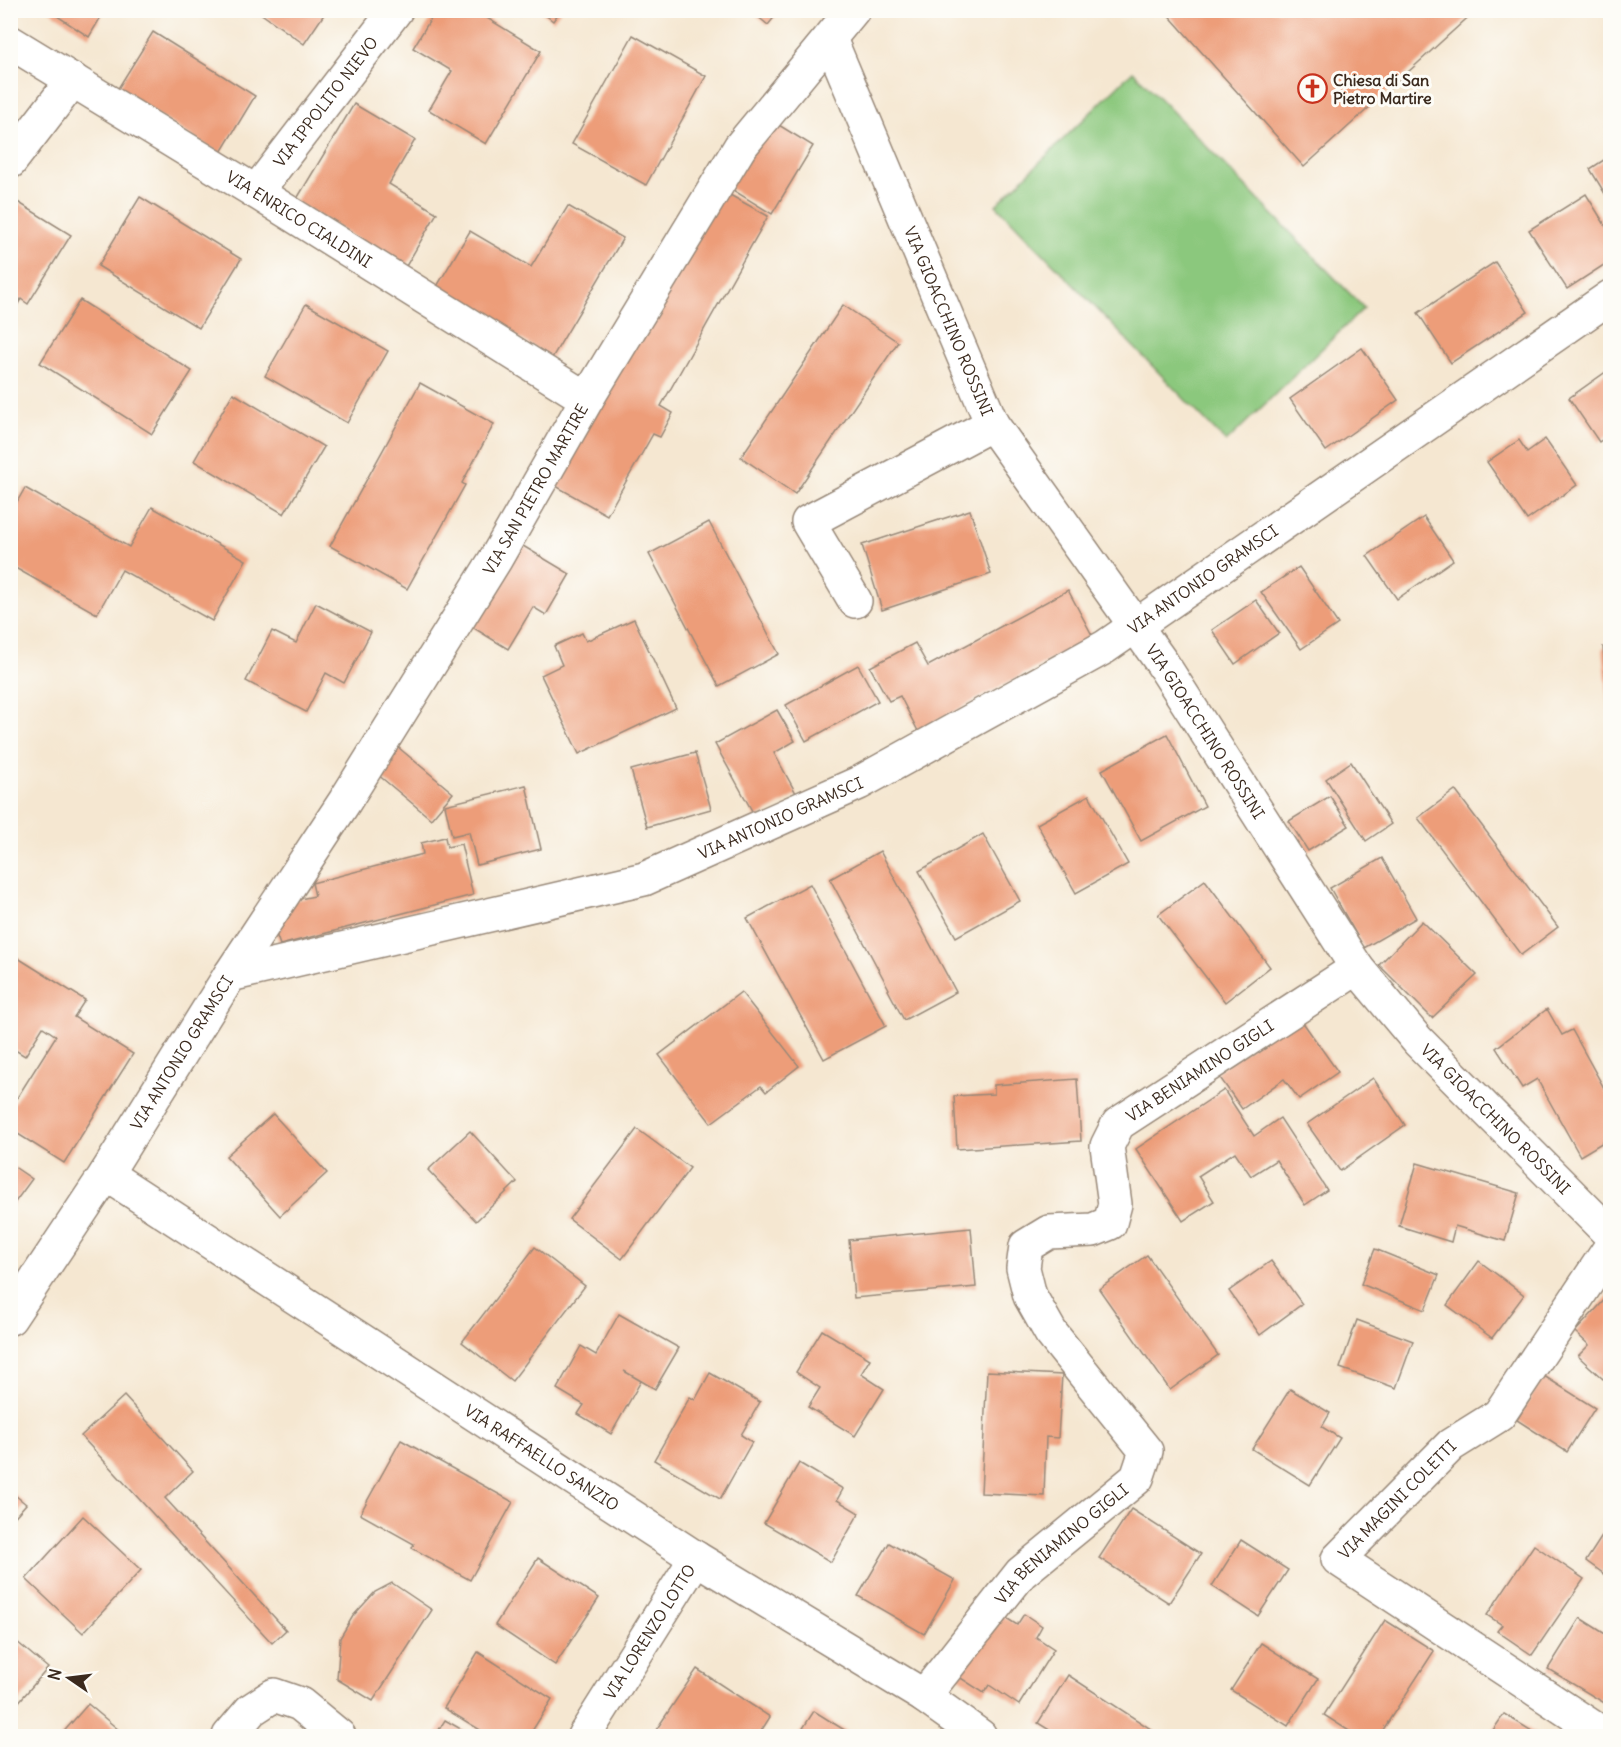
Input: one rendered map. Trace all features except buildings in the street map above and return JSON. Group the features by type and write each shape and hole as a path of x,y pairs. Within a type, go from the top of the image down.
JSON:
{"street":[{"name":"VIA IPPOLITO NIEVO","path":"256,192 396,10"},
{"name":"VIA SAN PIETRO MARTIRE","path":"230,975 345,801 482,580 587,399 740,147 853,10"},
{"name":"VIA GIOACCHINO ROSSINI","path":"830,39 992,424 1162,663 1357,968 1418,1041 1611,1234"},
{"name":"VIA ENRICO CIALDINI","path":"10,42 256,192 587,399"},
{"path":"10,162 73,80"},
{"name":"VIA ANTONIO GRAMSCI","path":"10,1318 106,1174 230,975 644,879 859,783 1105,647 1611,297"},
{"path":"855,601 808,522 992,424"},
{"name":"VIA BENIAMINO GIGLI","path":"924,1696 1021,1573 1137,1478 1146,1450 1051,1333 1030,1296 1023,1268 1026,1246 1049,1232 1093,1230 1110,1223 1114,1204 1107,1146 1118,1124 1357,968"},
{"name":"VIA RAFFAELLO SANZIO","path":"106,1174 696,1558 924,1696 980,1737"},
{"name":"VIA MAGINI COLETTI","path":"1606,1737 1338,1559 1451,1445 1499,1414 1611,1248"},
{"name":"VIA LORENZO LOTTO","path":"584,1737 696,1558"},
{"path":"229,1737 251,1710 274,1695 300,1704 339,1737"}],"green space":[{"path":"1133,71 1364,308 1226,442 996,205"}],"place":[{"name":"Chiesa di San Pietro Martire","path":"1312,89"}]}
